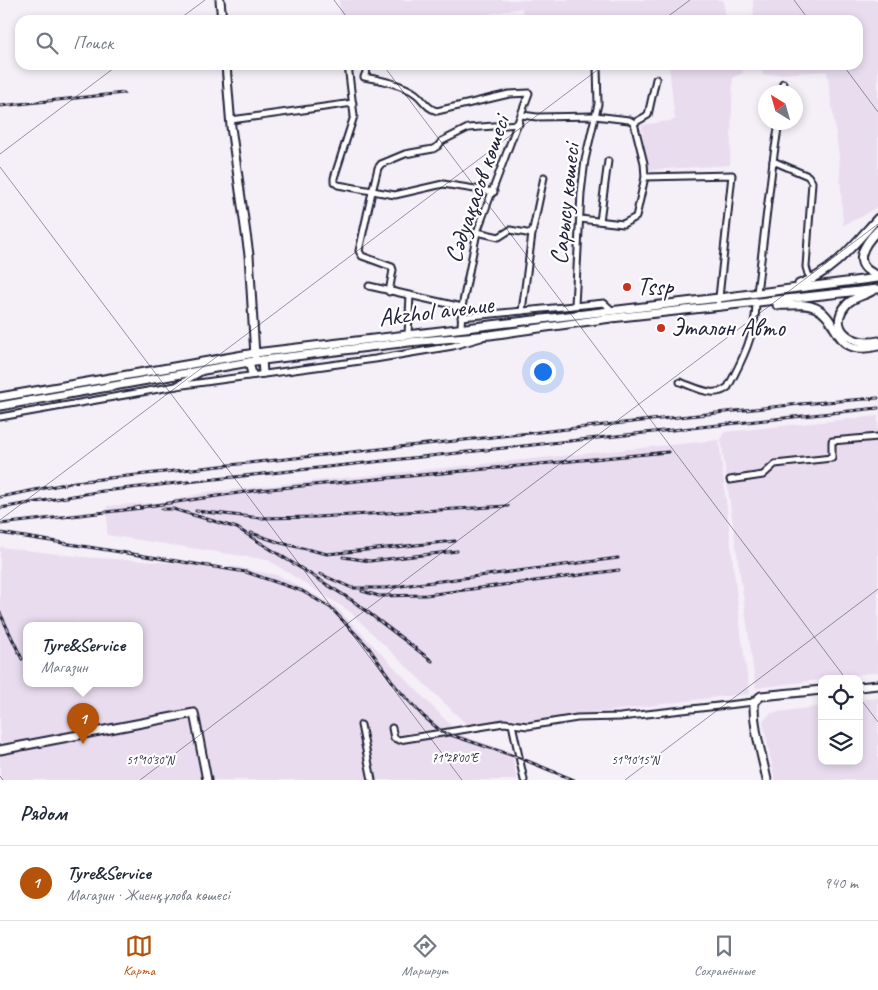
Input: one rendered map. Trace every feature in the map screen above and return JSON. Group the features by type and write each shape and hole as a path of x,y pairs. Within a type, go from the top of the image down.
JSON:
{"main road":[{"path":"220,0 222,15"},
{"path":"226,70 231,120 249,255 255,353 252,374"},
{"path":"782,290 813,280 840,259 878,218"},
{"path":"878,230 864,245 862,258 863,265 878,276"},
{"name":"Akzhol avenue","path":"3,397 255,353 719,298 878,276"},
{"path":"876,289 849,302 840,314 840,323 843,331 854,341 878,341"},
{"name":"Akzhol avenue","path":"4,406 255,361 409,342 490,335 611,318 876,289"},
{"path":"767,302 778,305 804,305 818,309 825,315 844,341 859,348 878,346"},
{"path":"255,361 263,373"},
{"path":"3,397 4,406"},
{"path":"863,687 878,685"},
{"path":"767,780 753,712 754,702 761,696 818,690"},
{"path":"0,750 194,713 207,780"}],"street":[{"path":"349,70 354,116 334,182 338,185 372,192 402,195 438,184 449,183 494,192"},
{"path":"350,77 364,77 367,70"},
{"name":"Сарысу көшесі","path":"575,305 584,160 598,104 596,70"},
{"name":"Сәдуақасов көшесі","path":"364,77 378,79 412,91 427,106 437,111 509,94 530,93 494,192 477,232 462,307 461,328"},
{"path":"522,115 594,116 634,122 648,115 656,79"},
{"path":"231,120 353,103"},
{"path":"580,219 622,224 636,217 645,177 644,163 634,122"},
{"path":"389,292 392,267 362,256 359,250 372,192 381,164 405,154 432,149 442,141 468,128 519,124"},
{"path":"757,293 778,130"},
{"path":"600,221 608,161"},
{"path":"773,161 808,176 812,182 806,267 808,274 813,280"},
{"path":"645,177 732,175 718,306"},
{"path":"522,311 532,234 544,177"},
{"path":"477,232 498,237 510,230 532,234"},
{"path":"368,286 462,307"},
{"path":"408,334 410,295"},
{"path":"461,317 604,303 613,311"},
{"path":"680,382 716,393 728,387 752,337 756,303"},
{"path":"0,417 252,374 375,359 453,346 490,335"},
{"path":"176,386 208,369"},
{"path":"730,480 763,475 775,464 832,458 832,441 878,437"},
{"path":"392,728 396,740 504,723 528,726 576,718 620,717 754,702"},
{"path":"512,724 524,780"},
{"path":"361,725 372,780"}],"shaded area":[{"path":"339,0 723,0 725,15 523,15 522,8 483,15 340,15"},
{"path":"753,0 878,0 878,206 861,217 843,225 839,156 827,71 763,75 762,70 863,70 863,15 754,15"},
{"path":"670,70 743,70 743,73 733,77 730,165 649,170 642,125 675,120"},
{"path":"878,416 878,672 855,675 818,675 818,680 756,688 721,439 725,432"},
{"path":"719,440 742,641 750,694 527,722 466,724 349,611 268,560 107,535 107,506 165,502 207,492"},
{"path":"0,547 82,557 237,567 280,576 335,606 460,735 511,752 517,780 211,780 196,708 3,745 0,743"},
{"path":"878,698 878,780 775,780 763,721 771,713 818,707 818,765 863,765 863,700"},
{"path":"189,718 196,727 206,780 0,780 0,754"}],"railway":[{"path":"0,106 124,93"},
{"path":"0,497 75,482 109,478 800,404 878,398"},
{"path":"0,508 103,491 878,408"},
{"path":"135,508 259,490 668,452"},
{"path":"196,511 261,518 317,517 508,506"},
{"path":"0,524 142,508"},
{"path":"162,509 173,509 237,528 353,601 432,661"},
{"path":"0,533 246,572 302,591 331,608 369,648 397,688 423,716 442,732 520,758 574,780"},
{"path":"251,533 281,543 327,554 455,541"},
{"path":"343,557 370,561 457,551"},
{"path":"320,574 352,588 386,588 618,558"},
{"path":"362,591 379,596 426,595 619,570"},
{"path":"0,613 22,659"}],"place":[{"name":"Tssp","path":"627,287"},
{"name":"Эталон Авто","path":"661,328"},
{"name":"Tyre&Service","path":"83,744"}]}
